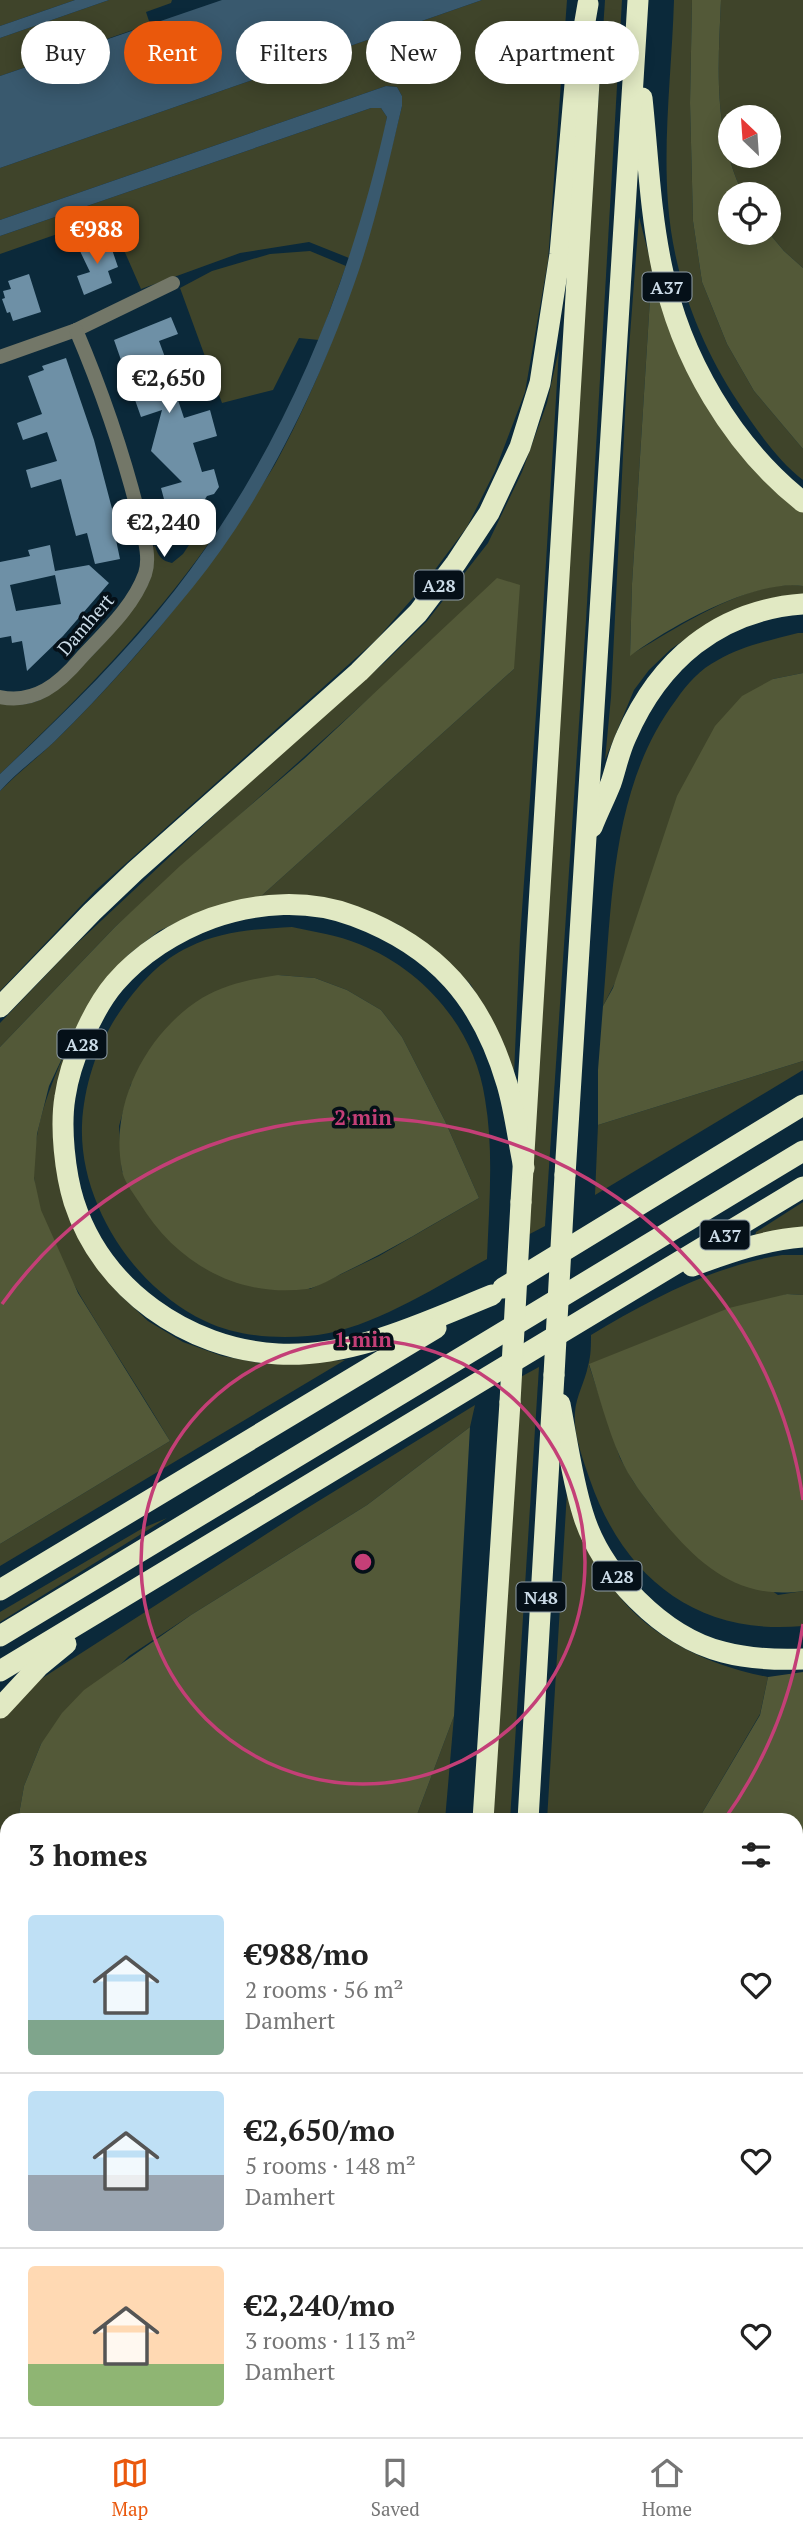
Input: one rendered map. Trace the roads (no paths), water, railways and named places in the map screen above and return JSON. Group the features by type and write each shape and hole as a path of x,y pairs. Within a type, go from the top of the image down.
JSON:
{"highway":[{"name":"A28","path":"637,21 638,0"},
{"name":"A28","path":"0,1007 135,871 359,672 418,613 489,513 520,447 540,383 560,254 576,73 588,2"},
{"name":"A28","path":"510,1402 589,86 588,2"},
{"name":"A37","path":"639,63 653,215 662,269 687,348 730,423 765,467 803,502"},
{"name":"A28","path":"633,84 554,1375 583,1516 602,1555 623,1585 650,1612 687,1637 721,1652 780,1660 803,1659"},
{"name":"A28","path":"586,842 611,783 625,739 662,674 690,647 715,630 745,615 781,606 803,604"},
{"name":"A28","path":"492,1295 399,1332 316,1353 278,1354 229,1346 193,1334 164,1319 133,1292 108,1267 89,1233 74,1202 66,1161 64,1098 75,1059 92,1020 114,984 140,960 167,939 195,924 226,913 264,905 301,904 342,911 386,928 420,949 451,977 476,1010 494,1044 508,1086 524,1168"},
{"name":"A28","path":"0,1590 803,1105"},
{"path":"0,1636 803,1151"},
{"name":"A37","path":"647,1282 803,1187"},
{"path":"0,1671 647,1282 733,1251 777,1239 803,1237"},
{"name":"N48","path":"528,1813 554,1375"},
{"name":"N48","path":"481,1813 510,1402"},
{"path":"0,1708 38,1667 125,1596"}],"street":[{"path":"0,357 76,330 173,283"},
{"name":"Damhert","path":"0,697 29,698 58,681 124,610 146,571 144,541 117,435 76,330"}]}
